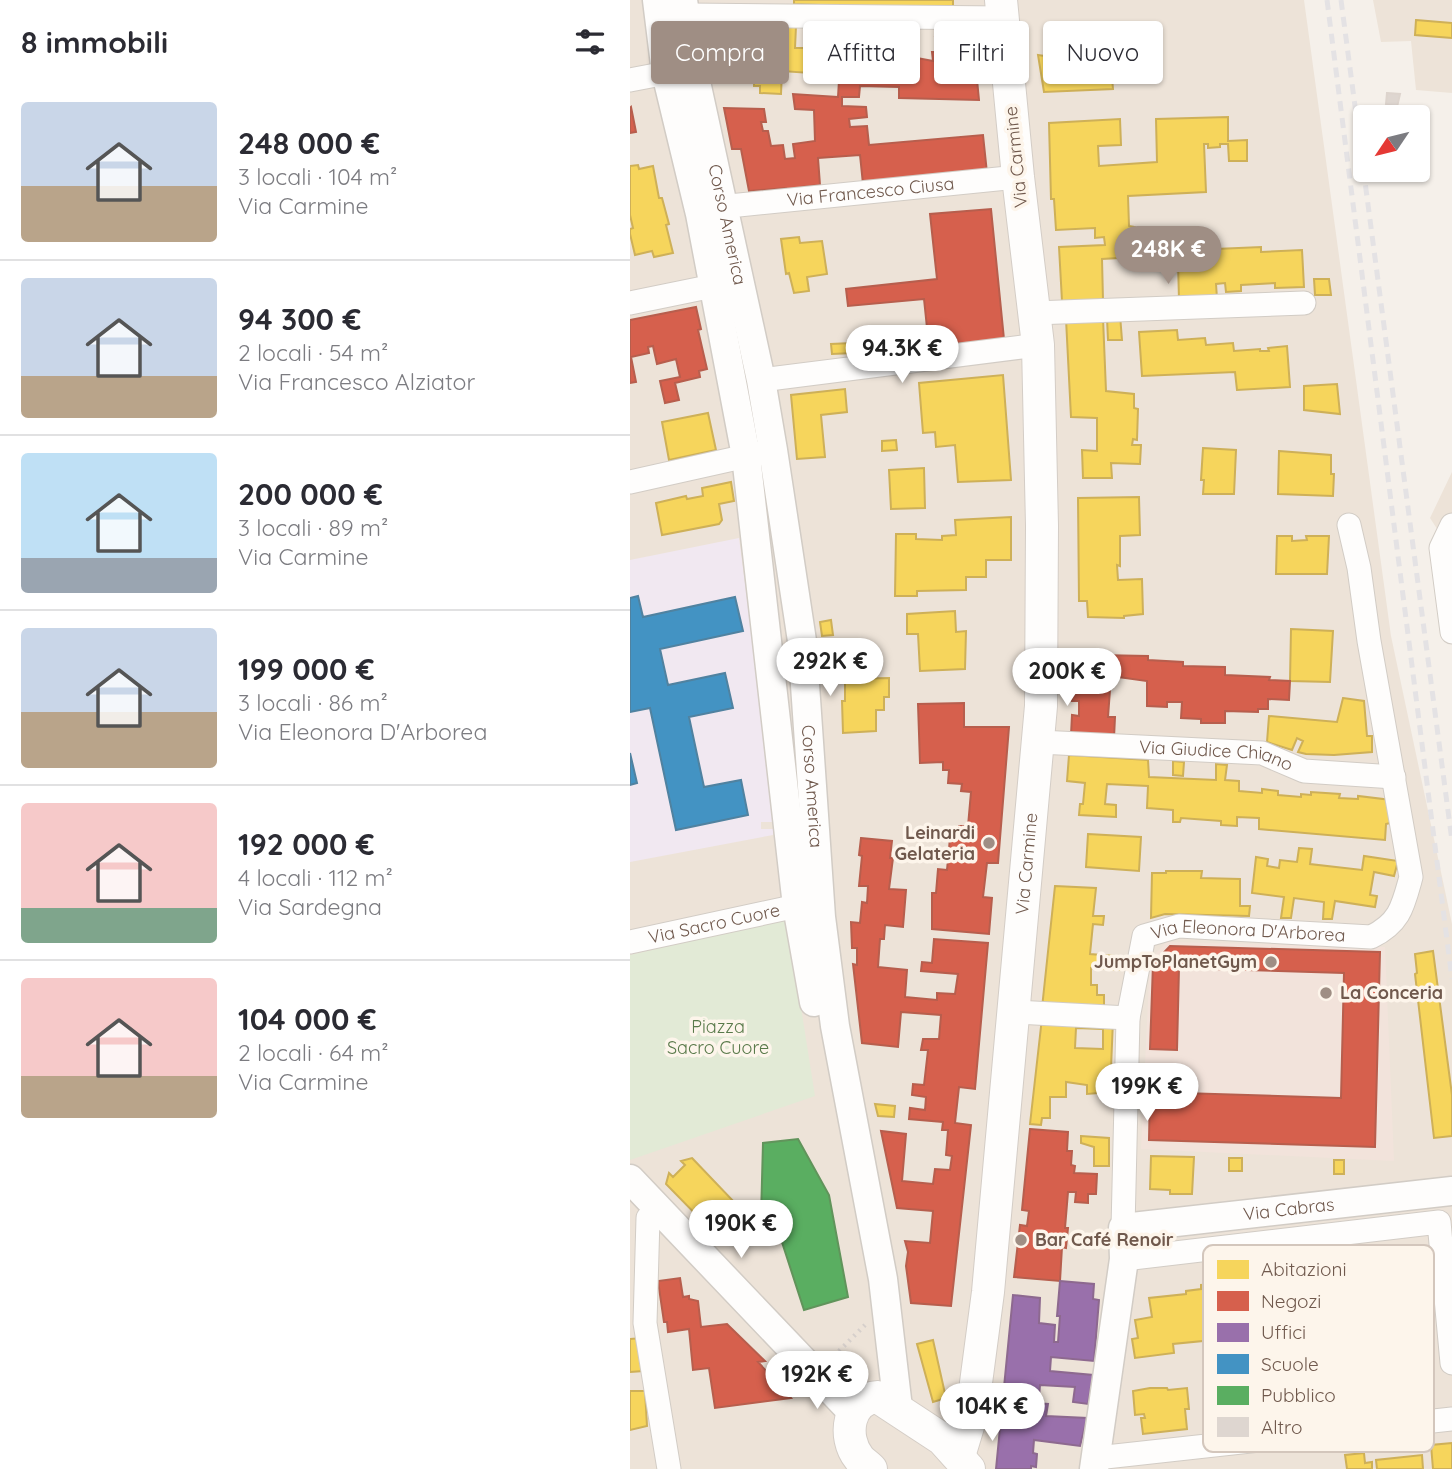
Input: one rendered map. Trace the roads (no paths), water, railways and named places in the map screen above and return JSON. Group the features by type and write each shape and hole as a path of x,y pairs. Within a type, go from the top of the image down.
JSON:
{"main road":[{"name":"Via Carmine","path":"957,1454 956,1431 972,1413 988,1292 1039,742 1042,526 1038,345 1002,9"},
{"path":"862,1465 849,1433 849,1422 873,1405 957,1454"}],"street":[{"name":"Corso America","path":"657,0 660,21"},
{"path":"684,7 1002,9"},
{"path":"630,80 651,76"},
{"name":"Corso America","path":"669,84 712,210 761,380 760,453 797,905 824,1061 878,1319 881,1348 873,1405"},
{"name":"Corso America","path":"696,84 712,210 713,286 760,453 802,641 821,917 835,1026 883,1279 873,1405"},
{"name":"Via Francesco Ciusa","path":"712,210 1018,177"},
{"path":"630,303 713,286"},
{"path":"1034,313 1304,303"},
{"path":"761,380 1038,345"},
{"path":"630,482 760,453"},
{"name":"Via Eleonora D'Arborea","path":"1096,1464 1124,1259 1128,1018 1144,936 1179,926 1371,937 1388,928 1400,913 1411,877 1369,641 1359,568 1349,525"},
{"path":"1452,525 1441,548 1452,632"},
{"name":"Via Giudice Chiano","path":"1039,742 1262,753 1304,771 1394,777"},
{"name":"Via Sacro Cuore","path":"630,942 797,905"},
{"path":"1015,1012 1128,1018"},
{"path":"630,1179 816,1375 873,1405"},
{"name":"Via Cabras","path":"1123,1228 1440,1192"},
{"path":"659,1209 648,1218 638,1324 669,1469"},
{"path":"1243,1245 1439,1222 1452,1363"},
{"path":"1124,1259 1203,1250"},
{"path":"1434,1421 1452,1419"},
{"path":"1096,1464 1203,1450"}],"railway":[{"path":"1327,0 1452,979"},
{"path":"1341,0 1452,841"}],"place":[{"name":"Leinardi Gelateria","path":"989,843"},
{"name":"JumpToPlanetGym","path":"1271,962"},
{"name":"La Conceria","path":"1326,993"},
{"name":"Bar Café Renoir","path":"1021,1240"}],"park label":[{"name":"Piazza Sacro Cuore","path":"718,1037"}]}
